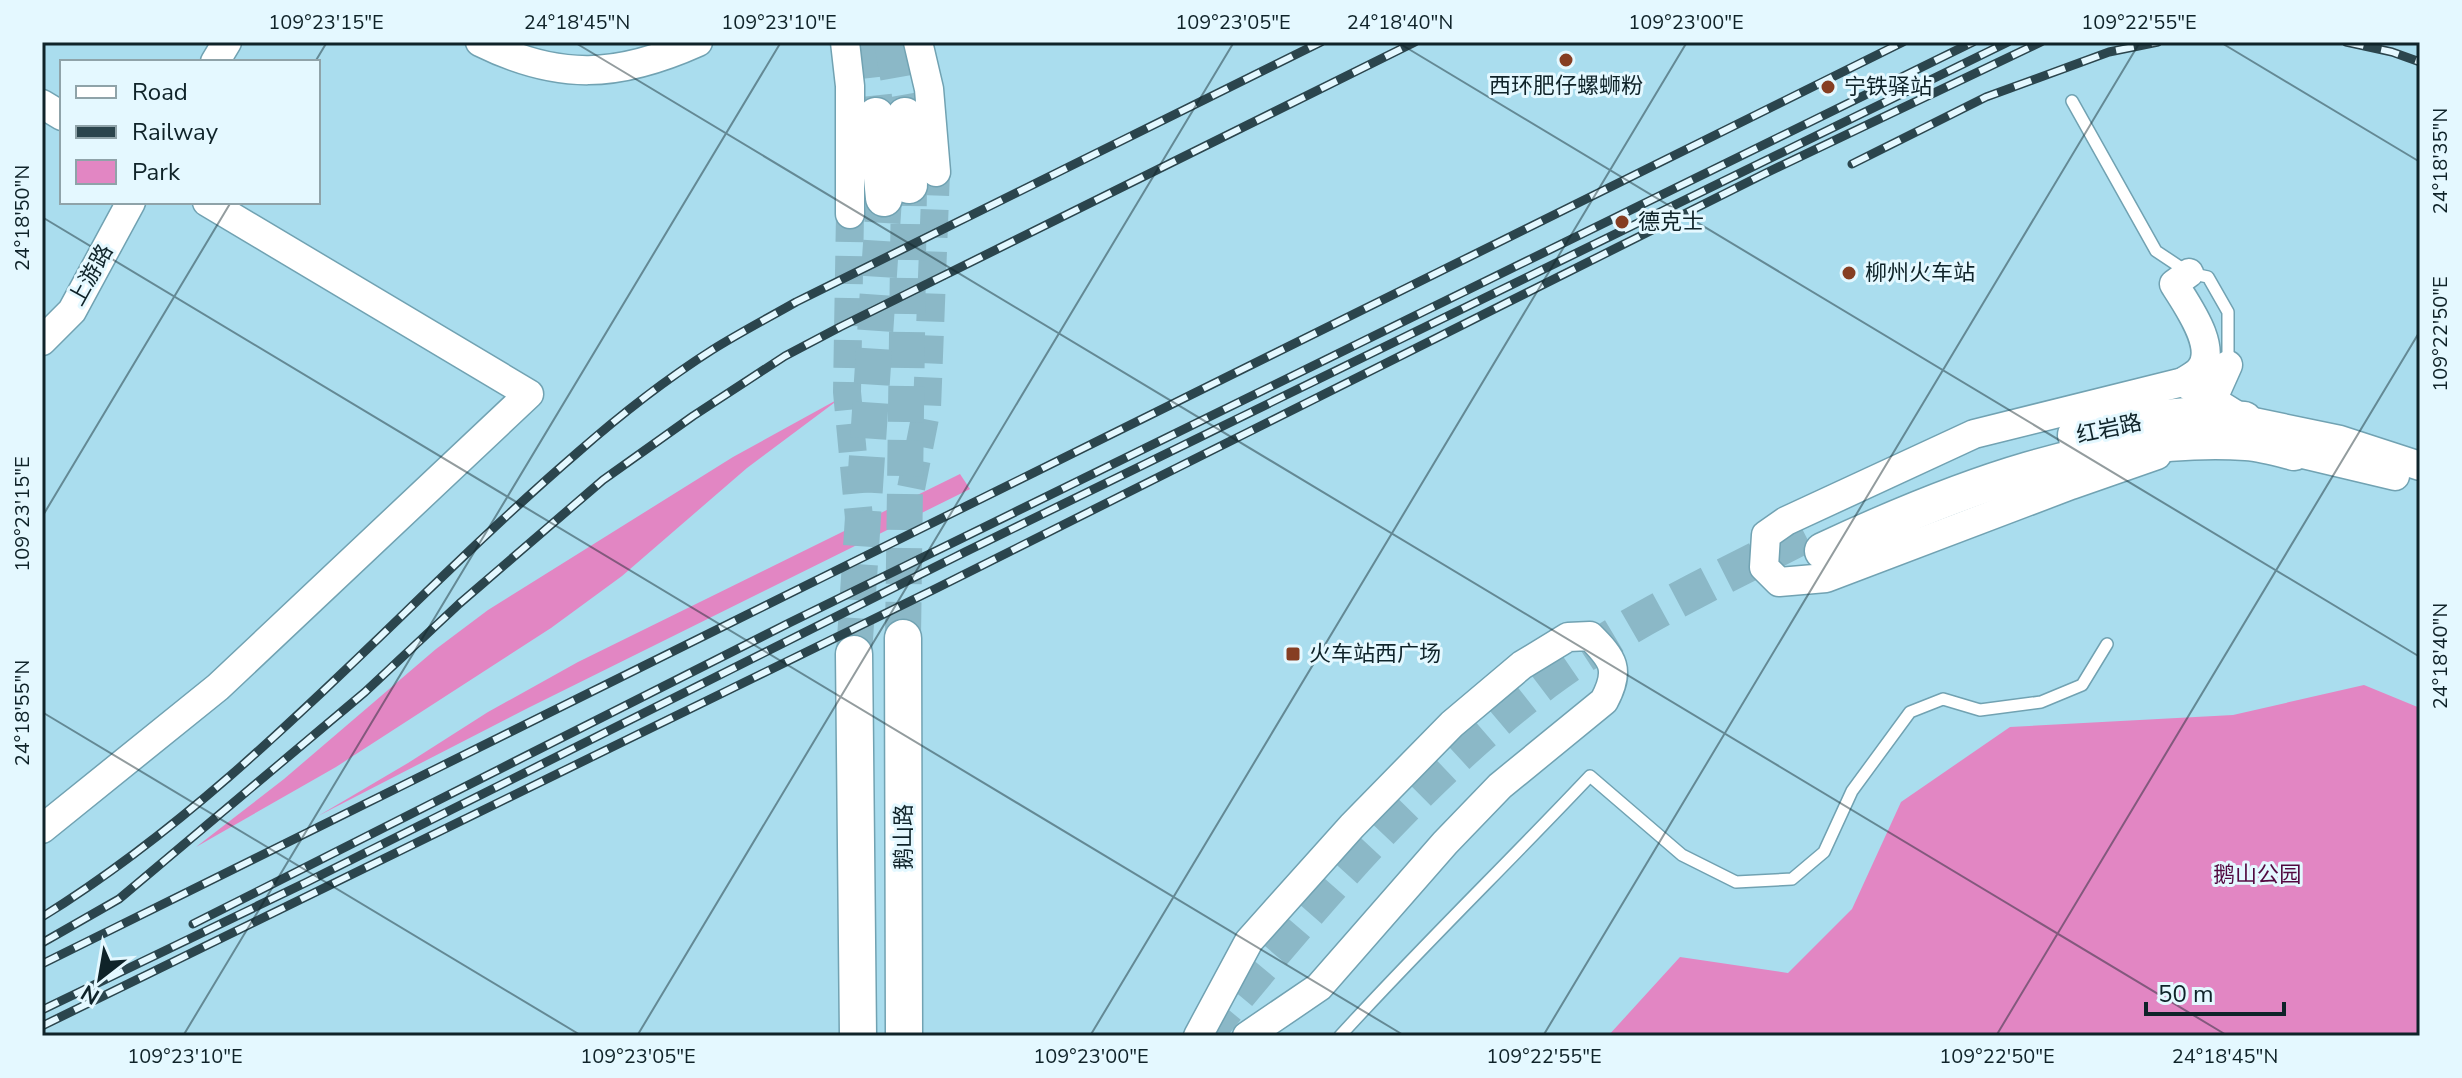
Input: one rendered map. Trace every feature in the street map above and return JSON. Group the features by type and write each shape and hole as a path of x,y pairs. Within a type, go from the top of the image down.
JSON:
{"main road":[{"path":"891,116 909,185"},
{"name":"红岩路","path":"1816,542 1983,464 2079,434 2188,413 2244,420"},
{"name":"红岩路","path":"2188,413 2249,442 2294,452"},
{"name":"鹅山路","path":"903,638 904,1036"},
{"path":"854,654 858,1036"}],"street":[{"path":"216,60 227,42"},
{"path":"480,42 515,59 557,69 611,69 662,58 698,42"},
{"path":"845,42 850,86 850,214"},
{"path":"918,42 929,89"},
{"path":"909,185 929,89 934,42"},
{"path":"42,104 60,115"},
{"name":"上游路","path":"42,341 72,311 130,204"},
{"path":"42,829 218,687 529,394 210,204"},
{"path":"2188,413 2207,350 2195,317 2174,284 2189,273"},
{"path":"2188,413 1974,434 1786,521 1766,535 1764,567 1779,582 1826,578 2071,485 2188,413 2215,394 2228,365"},
{"name":"红岩路","path":"2244,420 2340,440 2420,466"},
{"name":"红岩路","path":"2294,452 2420,483"},
{"path":"1198,1036 1249,941 1352,826 1452,724 1522,665 1568,637 1590,636 1608,655 1615,671 1613,685 1604,701 1500,786 1445,843 1319,987 1247,1036"}],"lane":[{"path":"2072,101 2156,251 2189,273 2208,277 2228,312 2229,398 2244,420 2294,452"},
{"path":"1340,1036 1421,947 1590,776 1682,855 1736,882 1792,879 1824,852 1852,791 1910,712 1943,699 1980,710 2041,702 2082,685 2107,644"}],"green space":[{"path":"842,397 747,468 622,576 551,628 336,767 196,847 284,779 436,649 488,610 733,457"},
{"path":"960,474 970,489 318,816 488,712 578,662"},
{"name":"鹅山公园","path":"2364,685 2420,708 2420,1036 1608,1036 1680,957 1788,973 1852,909 1901,802 2010,727 2233,715"}],"tunnel":[{"path":"868,42 876,116"},
{"path":"892,42 905,116"},
{"path":"903,529 927,408 936,172"},
{"path":"903,638 909,185"},
{"path":"854,654 884,198"},
{"path":"850,214 847,392 861,539"},
{"path":"1204,1036 1364,849 1451,761 1497,720 1545,682 1607,640 1809,533"}],"railway":[{"path":"42,917 116,867 253,756 577,453 694,362 796,302 1321,42"},
{"path":"42,943 119,899 365,692 459,604 603,480 693,416 785,356 840,327 1415,42"},
{"path":"42,964 1903,42"},
{"path":"193,924 789,623 1973,42"},
{"path":"42,1010 307,882 965,552 2008,42"},
{"path":"42,1026 935,589 1766,173 2041,42"},
{"path":"1852,164 1986,97 2109,52 2158,42"},
{"path":"2346,42 2420,62"}],"place":[{"name":"西环肥仔螺蛳粉","path":"1566,60"},
{"name":"宁铁驿站","path":"1828,87"},
{"name":"德克士","path":"1622,222"},
{"name":"柳州火车站","path":"1849,273"},
{"name":"火车站西广场","path":"1293,654"}]}
